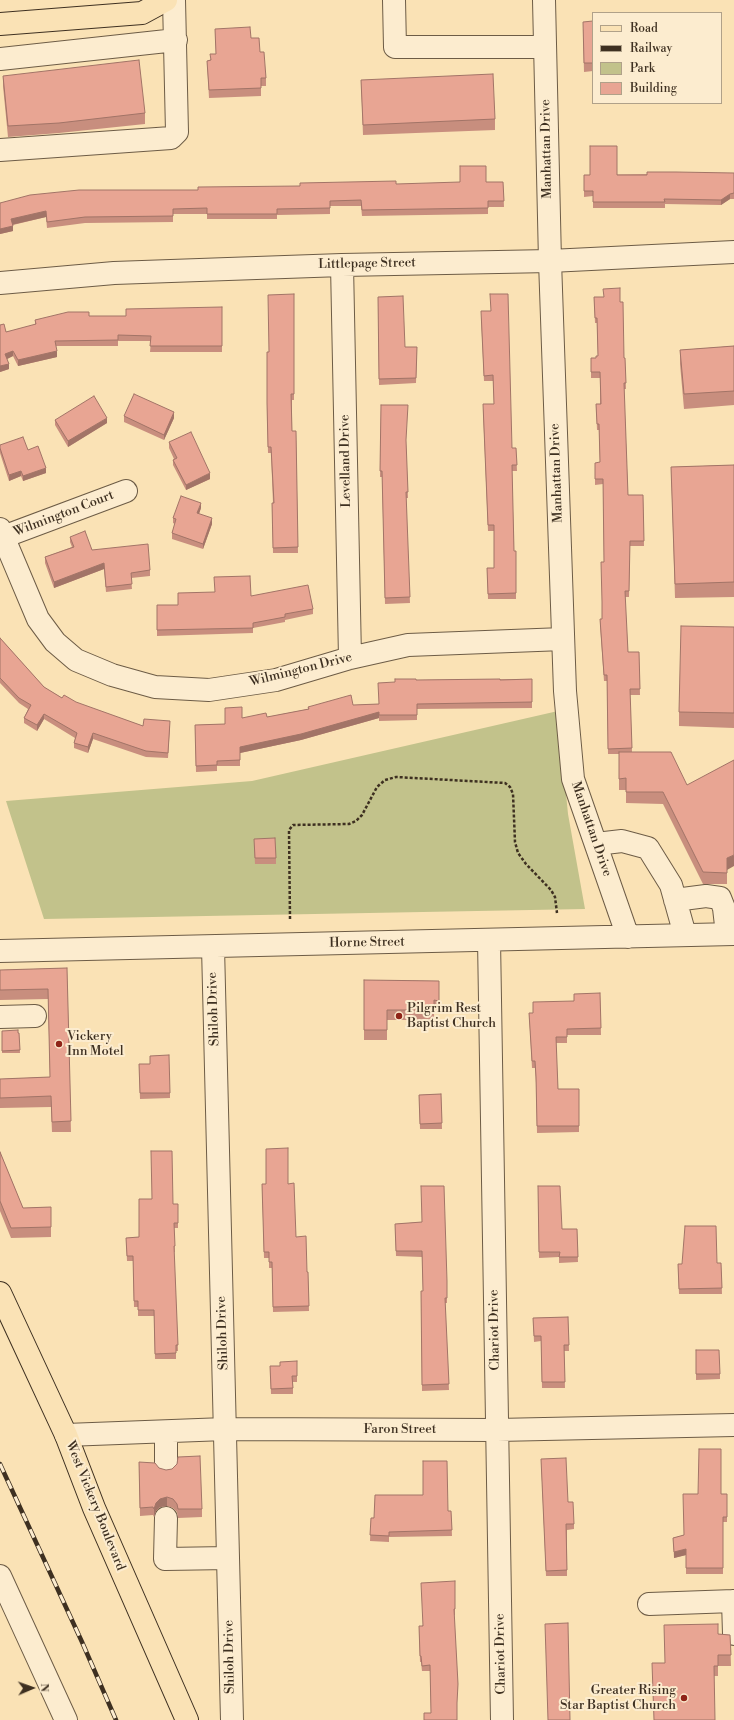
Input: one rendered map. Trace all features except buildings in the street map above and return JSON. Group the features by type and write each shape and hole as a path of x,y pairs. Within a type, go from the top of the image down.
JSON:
{"main road":[{"path":"0,24 142,13 166,0"},
{"name":"West Vickery Boulevard","path":"0,1293 66,1435 94,1508 187,1720"}],"street":[{"path":"0,150 170,138 177,132 174,0"},
{"path":"394,0 395,47 545,47"},
{"name":"Manhattan Drive","path":"544,0 550,260 565,691 573,778 628,937"},
{"path":"0,59 176,40"},
{"name":"Littlepage Street","path":"0,283 114,273 342,265 550,260 734,252"},
{"name":"Levelland Drive","path":"342,265 350,658"},
{"name":"Wilmington Court","path":"1,533 126,491"},
{"name":"Wilmington Drive","path":"1,533 38,619 55,642 76,660 112,675 155,687 210,690 276,680 350,658 408,645 563,639"},
{"path":"596,844 622,841 648,848 670,885 685,935"},
{"path":"675,900 706,896 720,898 730,934"},
{"name":"Horne Street","path":"1,946 213,946 730,934"},
{"name":"Chariot Drive","path":"489,940 502,1720"},
{"name":"Shiloh Drive","path":"213,946 232,1720"},
{"path":"0,1017 35,1016"},
{"name":"Faron Street","path":"66,1435 225,1429 497,1430 734,1424"},
{"path":"166,1432 166,1466"},
{"path":"166,1518 164,1559 228,1558"},
{"path":"0,1576 66,1720"},
{"path":"649,1604 733,1601 734,1634"}],"path":[{"path":"290,919 289,830 293,825 349,824 356,821 362,815 377,787 385,780 396,777 505,783 510,787 513,794 515,842 518,853 526,864 551,890 555,897 557,913"}],"green space":[{"path":"558,711 568,814 585,909 44,919 6,801 252,781"}],"railway":[{"path":"0,1464 82,1642 116,1720"}],"place":[{"name":"Pilgrim Rest Baptist Church","path":"399,1016"},
{"name":"Vickery Inn Motel","path":"59,1044"},
{"name":"Greater Rising Star Baptist Church","path":"684,1698"}]}
